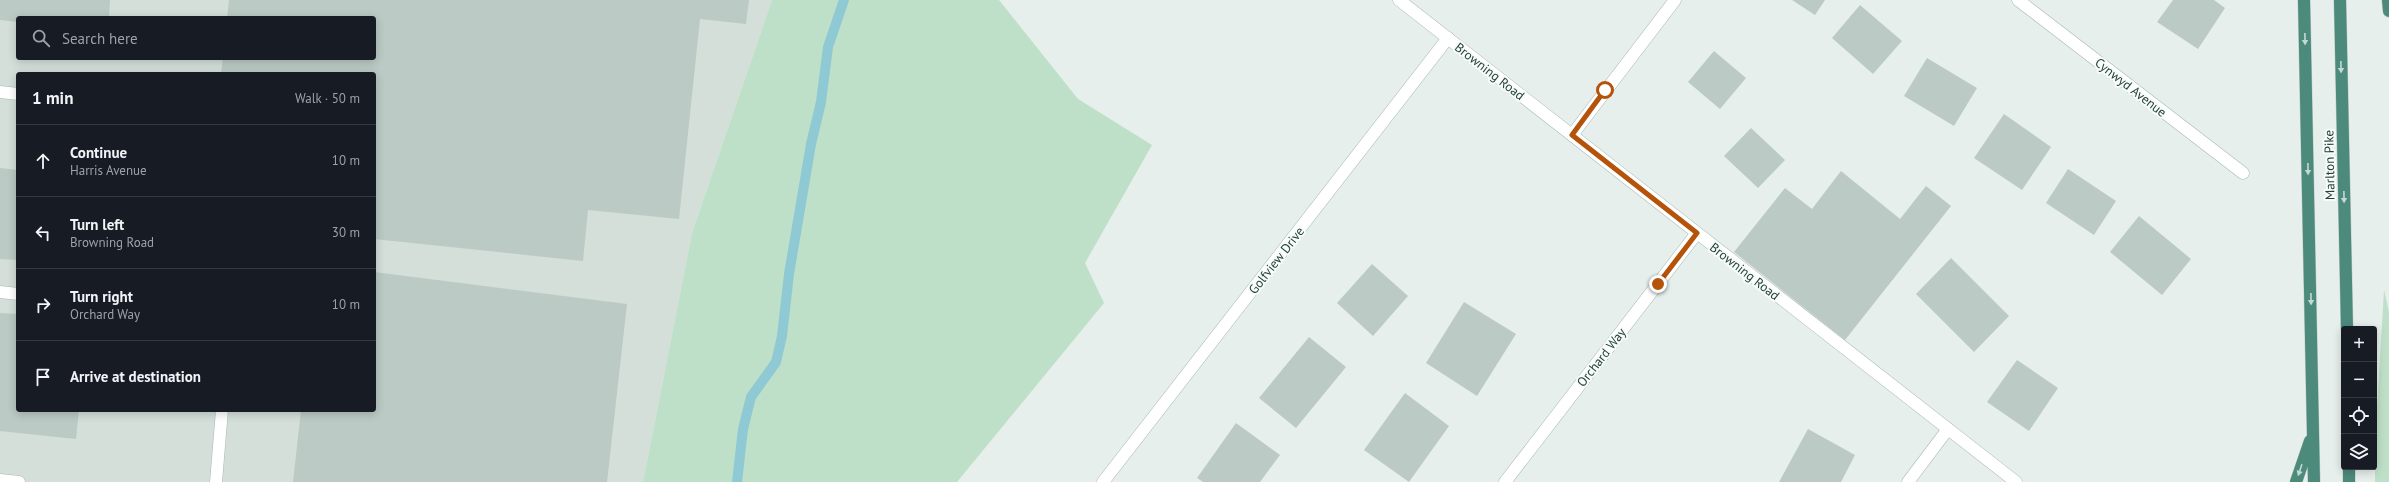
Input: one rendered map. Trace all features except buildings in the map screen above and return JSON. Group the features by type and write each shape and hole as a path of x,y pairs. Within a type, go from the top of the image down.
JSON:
{"highway":[{"path":"2304,0 2314,482"},
{"name":"Marlton Pike","path":"2340,0 2347,326"},
{"path":"2388,0 2389,11"},
{"path":"2296,482 2313,432"},
{"path":"2349,470 2349,482"}],"street":[{"name":"Browning Road","path":"1399,0 2016,482"},
{"path":"1572,135 1675,0"},
{"name":"Cynwyd Avenue","path":"2018,0 2243,173"},
{"name":"Golfview Drive","path":"1103,482 1448,38"},
{"path":"0,92 16,94"},
{"name":"Orchard Way","path":"1504,482 1697,233"},
{"path":"0,292 16,294"},
{"path":"216,482 222,412"},
{"path":"1908,482 1948,429"},
{"path":"0,480 19,482"}],"shaded area":[{"path":"0,0 772,0 692,233 643,482 0,482"}],"green space":[{"path":"772,0 999,0 1078,99 1152,145 1085,263 1104,303 957,482 643,482 692,233"},
{"path":"2384,290 2389,312 2389,482 2375,482 2375,470 2377,470 2377,408"}],"waterway":[{"path":"737,482 743,429 751,397 776,362 782,336 789,274 811,144 821,102 828,47 844,0"}],"route":[{"path":"1605,90 1572,135 1697,233 1658,284"}]}
